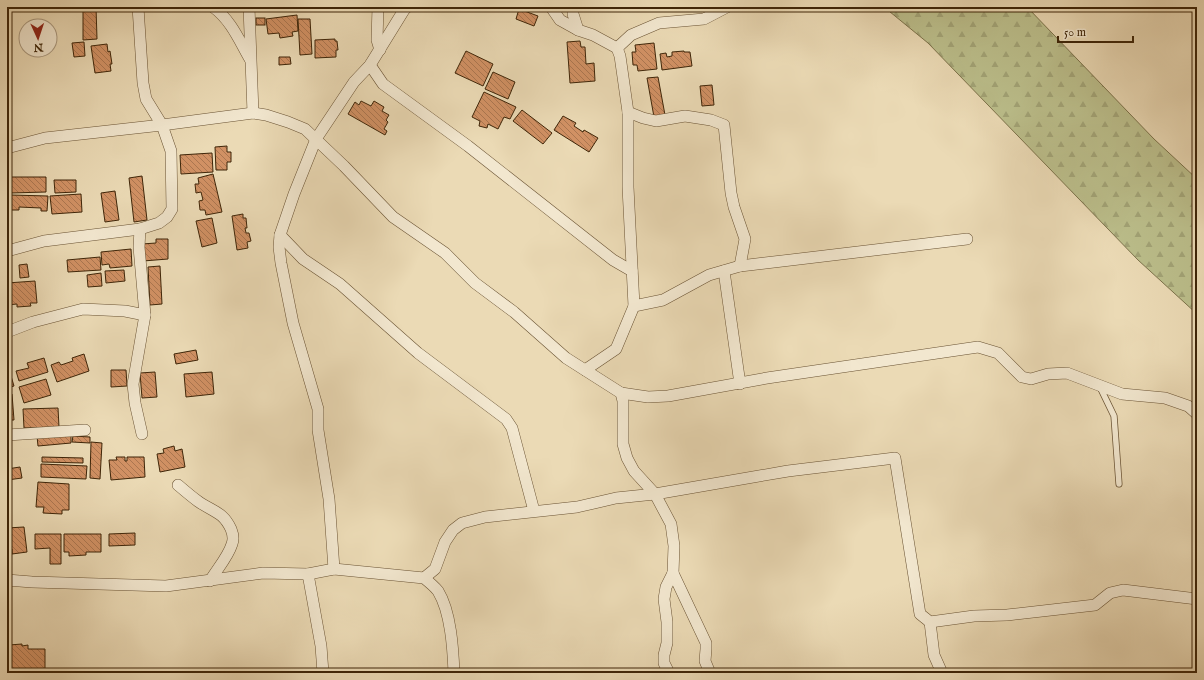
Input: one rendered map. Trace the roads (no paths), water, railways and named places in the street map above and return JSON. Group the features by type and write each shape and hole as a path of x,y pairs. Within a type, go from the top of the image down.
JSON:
{"street":[{"path":"7,251 44,242 140,229 159,223 167,217 172,209 171,151 162,125 146,99 143,83 138,7"},
{"path":"213,7 229,22 252,61"},
{"path":"249,7 253,113"},
{"path":"378,7 377,40 380,50"},
{"path":"334,569 329,499 318,430 318,409 293,323 281,263 279,247 280,235 316,139 354,82 370,65 407,7"},
{"path":"551,7 560,20 618,48 628,112 628,187 634,306 616,349 586,370"},
{"path":"573,7 573,14 578,30"},
{"path":"618,48 631,35 659,23 704,19 727,7"},
{"path":"370,65 383,84 468,146 613,260 632,271"},
{"path":"628,112 656,121 685,116 711,120 724,125 731,193 734,207 745,239 740,266"},
{"path":"7,148 45,138 253,113 266,115 288,122 304,129 316,139 393,217 445,253 475,283 514,312 566,358 621,393 648,397 668,396 774,377 978,347 998,353 1022,377 1031,379 1048,374 1067,372 1122,394 1165,398 1188,406 1197,414"},
{"path":"140,229 145,315 133,384 135,403 142,434"},
{"path":"280,235 303,259 340,284 418,353 506,419 512,428 534,511"},
{"path":"634,306 663,300 709,275 740,266 967,239"},
{"path":"724,271 740,384"},
{"path":"7,332 33,322 83,309 125,311 145,315"},
{"path":"621,393 623,402 624,444 627,458 634,471 655,494 671,524 674,546 673,572 666,587 664,599 667,617 667,643 664,655 664,664 669,673"},
{"path":"7,435 85,430"},
{"path":"424,578 435,569 445,542 453,530 462,523 485,517 577,507 616,498 655,494 788,471 895,458 920,614 930,622 934,656 942,673"},
{"path":"178,485 189,495 214,510 227,520 233,534 232,544 210,581"},
{"path":"7,580 166,586 263,573 308,574 334,569 424,578 438,592 444,606 452,639 454,673"},
{"path":"673,572 706,643 705,661 710,673"},
{"path":"308,574 321,646 323,673"},
{"path":"930,622 974,616 1007,615 1095,605 1110,593 1123,590 1197,599"}],"lane":[{"path":"1099,385 1114,416 1119,484"}]}
